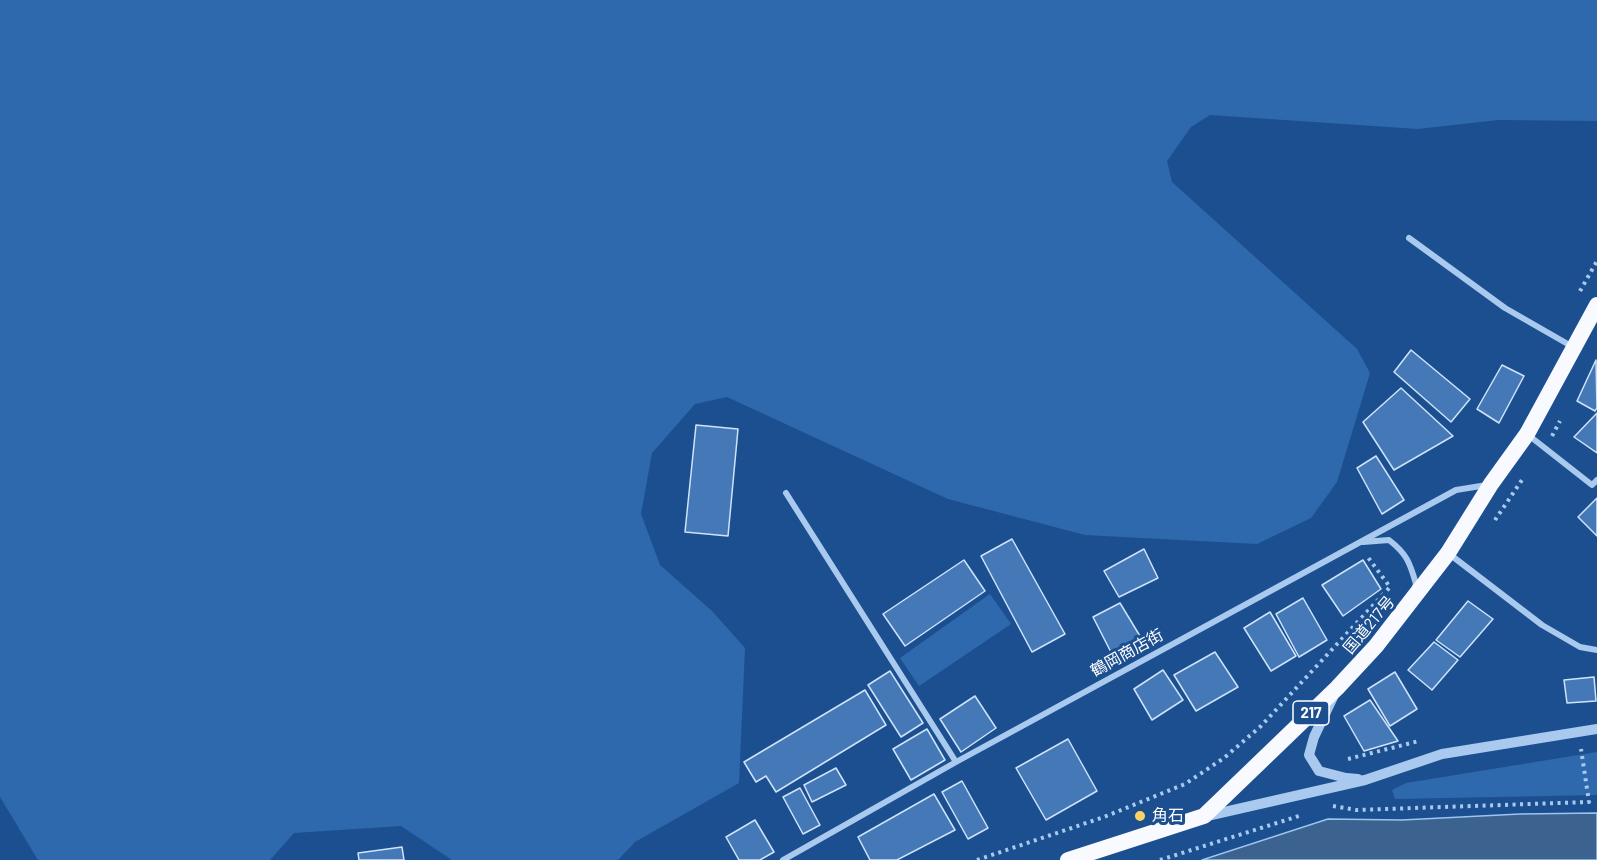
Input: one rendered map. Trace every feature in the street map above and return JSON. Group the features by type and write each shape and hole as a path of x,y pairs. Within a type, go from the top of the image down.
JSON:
{"highway":[{"name":"国道217号","path":"1068,860 1204,816 1337,688 1376,646 1448,553 1491,484 1527,434 1597,305"}],"street":[{"path":"1410,238 1505,308 1574,347"},
{"path":"1527,434 1592,485 1597,480"},
{"name":"鶴岡商店街","path":"783,860 956,762 1456,490 1491,484"},
{"path":"786,493 956,762"},
{"path":"1360,542 1389,540 1401,550 1410,564 1416,584 1407,608"},
{"path":"1448,553 1542,625 1580,647 1597,650"},
{"path":"1337,688 1314,737 1309,755 1318,771 1365,780"},
{"path":"1204,816 1365,780 1442,754 1597,729"}],"path":[{"path":"1544,447 1565,412"},
{"path":"1495,521 1526,475"},
{"path":"977,860 1104,817 1185,784 1224,758 1261,726 1390,587 1365,553"},
{"path":"1346,759 1420,741"},
{"path":"1330,806 1356,810 1589,802 1581,748"}],"shaded area":[{"path":"0,0 1597,0 1597,121 1498,120 1418,129 1210,115 1191,127 1167,161 1172,182 1357,349 1370,373 1337,482 1311,518 1257,544 1085,535 948,499 727,397 695,404 652,453 641,514 660,565 712,611 745,648 739,783 635,842 618,860 452,860 401,826 294,833 270,860 38,860 0,797"},
{"path":"990,594 1011,624 919,686 900,658"},
{"path":"1597,752 1597,795 1395,799 1392,790 1406,783"},
{"path":"1597,813 1597,860 1202,860 1328,819 1402,820"}],"building":[{"path":"1411,350 1470,399 1451,422 1394,372"},
{"path":"1596,360 1597,408 1595,411 1577,401"},
{"path":"1502,365 1524,376 1499,423 1477,409"},
{"path":"1401,388 1453,436 1394,470 1363,422"},
{"path":"1597,413 1597,453 1574,437"},
{"path":"696,425 738,429 728,536 685,532"},
{"path":"1376,456 1404,500 1382,514 1357,468"},
{"path":"1597,498 1597,536 1578,517"},
{"path":"1012,539 1065,634 1032,652 981,556"},
{"path":"1144,549 1158,578 1119,597 1104,571"},
{"path":"964,560 985,591 905,646 883,614"},
{"path":"1363,560 1381,589 1343,616 1322,585"},
{"path":"1303,598 1327,640 1299,657 1276,614"},
{"path":"1468,601 1493,619 1460,657 1436,640"},
{"path":"1120,603 1146,646 1116,662 1093,617"},
{"path":"1270,612 1296,656 1271,671 1244,628"},
{"path":"1434,642 1458,660 1432,690 1408,670"},
{"path":"1215,652 1238,687 1196,711 1174,675"},
{"path":"1163,670 1183,700 1152,720 1134,689"},
{"path":"890,671 923,723 901,737 868,685"},
{"path":"1395,672 1417,709 1390,726 1368,689"},
{"path":"1594,677 1596,701 1567,703 1564,680"},
{"path":"865,690 886,725 776,792 766,776 756,782 744,762"},
{"path":"975,696 996,728 961,752 940,719"},
{"path":"1370,700 1398,741 1364,751 1344,716"},
{"path":"927,729 945,760 911,780 893,749"},
{"path":"1068,739 1097,791 1046,820 1016,768"},
{"path":"836,768 846,785 812,802 804,785"},
{"path":"962,781 988,828 968,839 942,792"},
{"path":"800,788 820,825 803,834 783,797"},
{"path":"934,794 955,830 897,860 870,860 858,837"},
{"path":"755,820 774,852 760,860 739,860 726,837"},
{"path":"402,847 404,860 359,860 358,853"}],"place":[{"name":"角石","path":"1140,816"}]}
